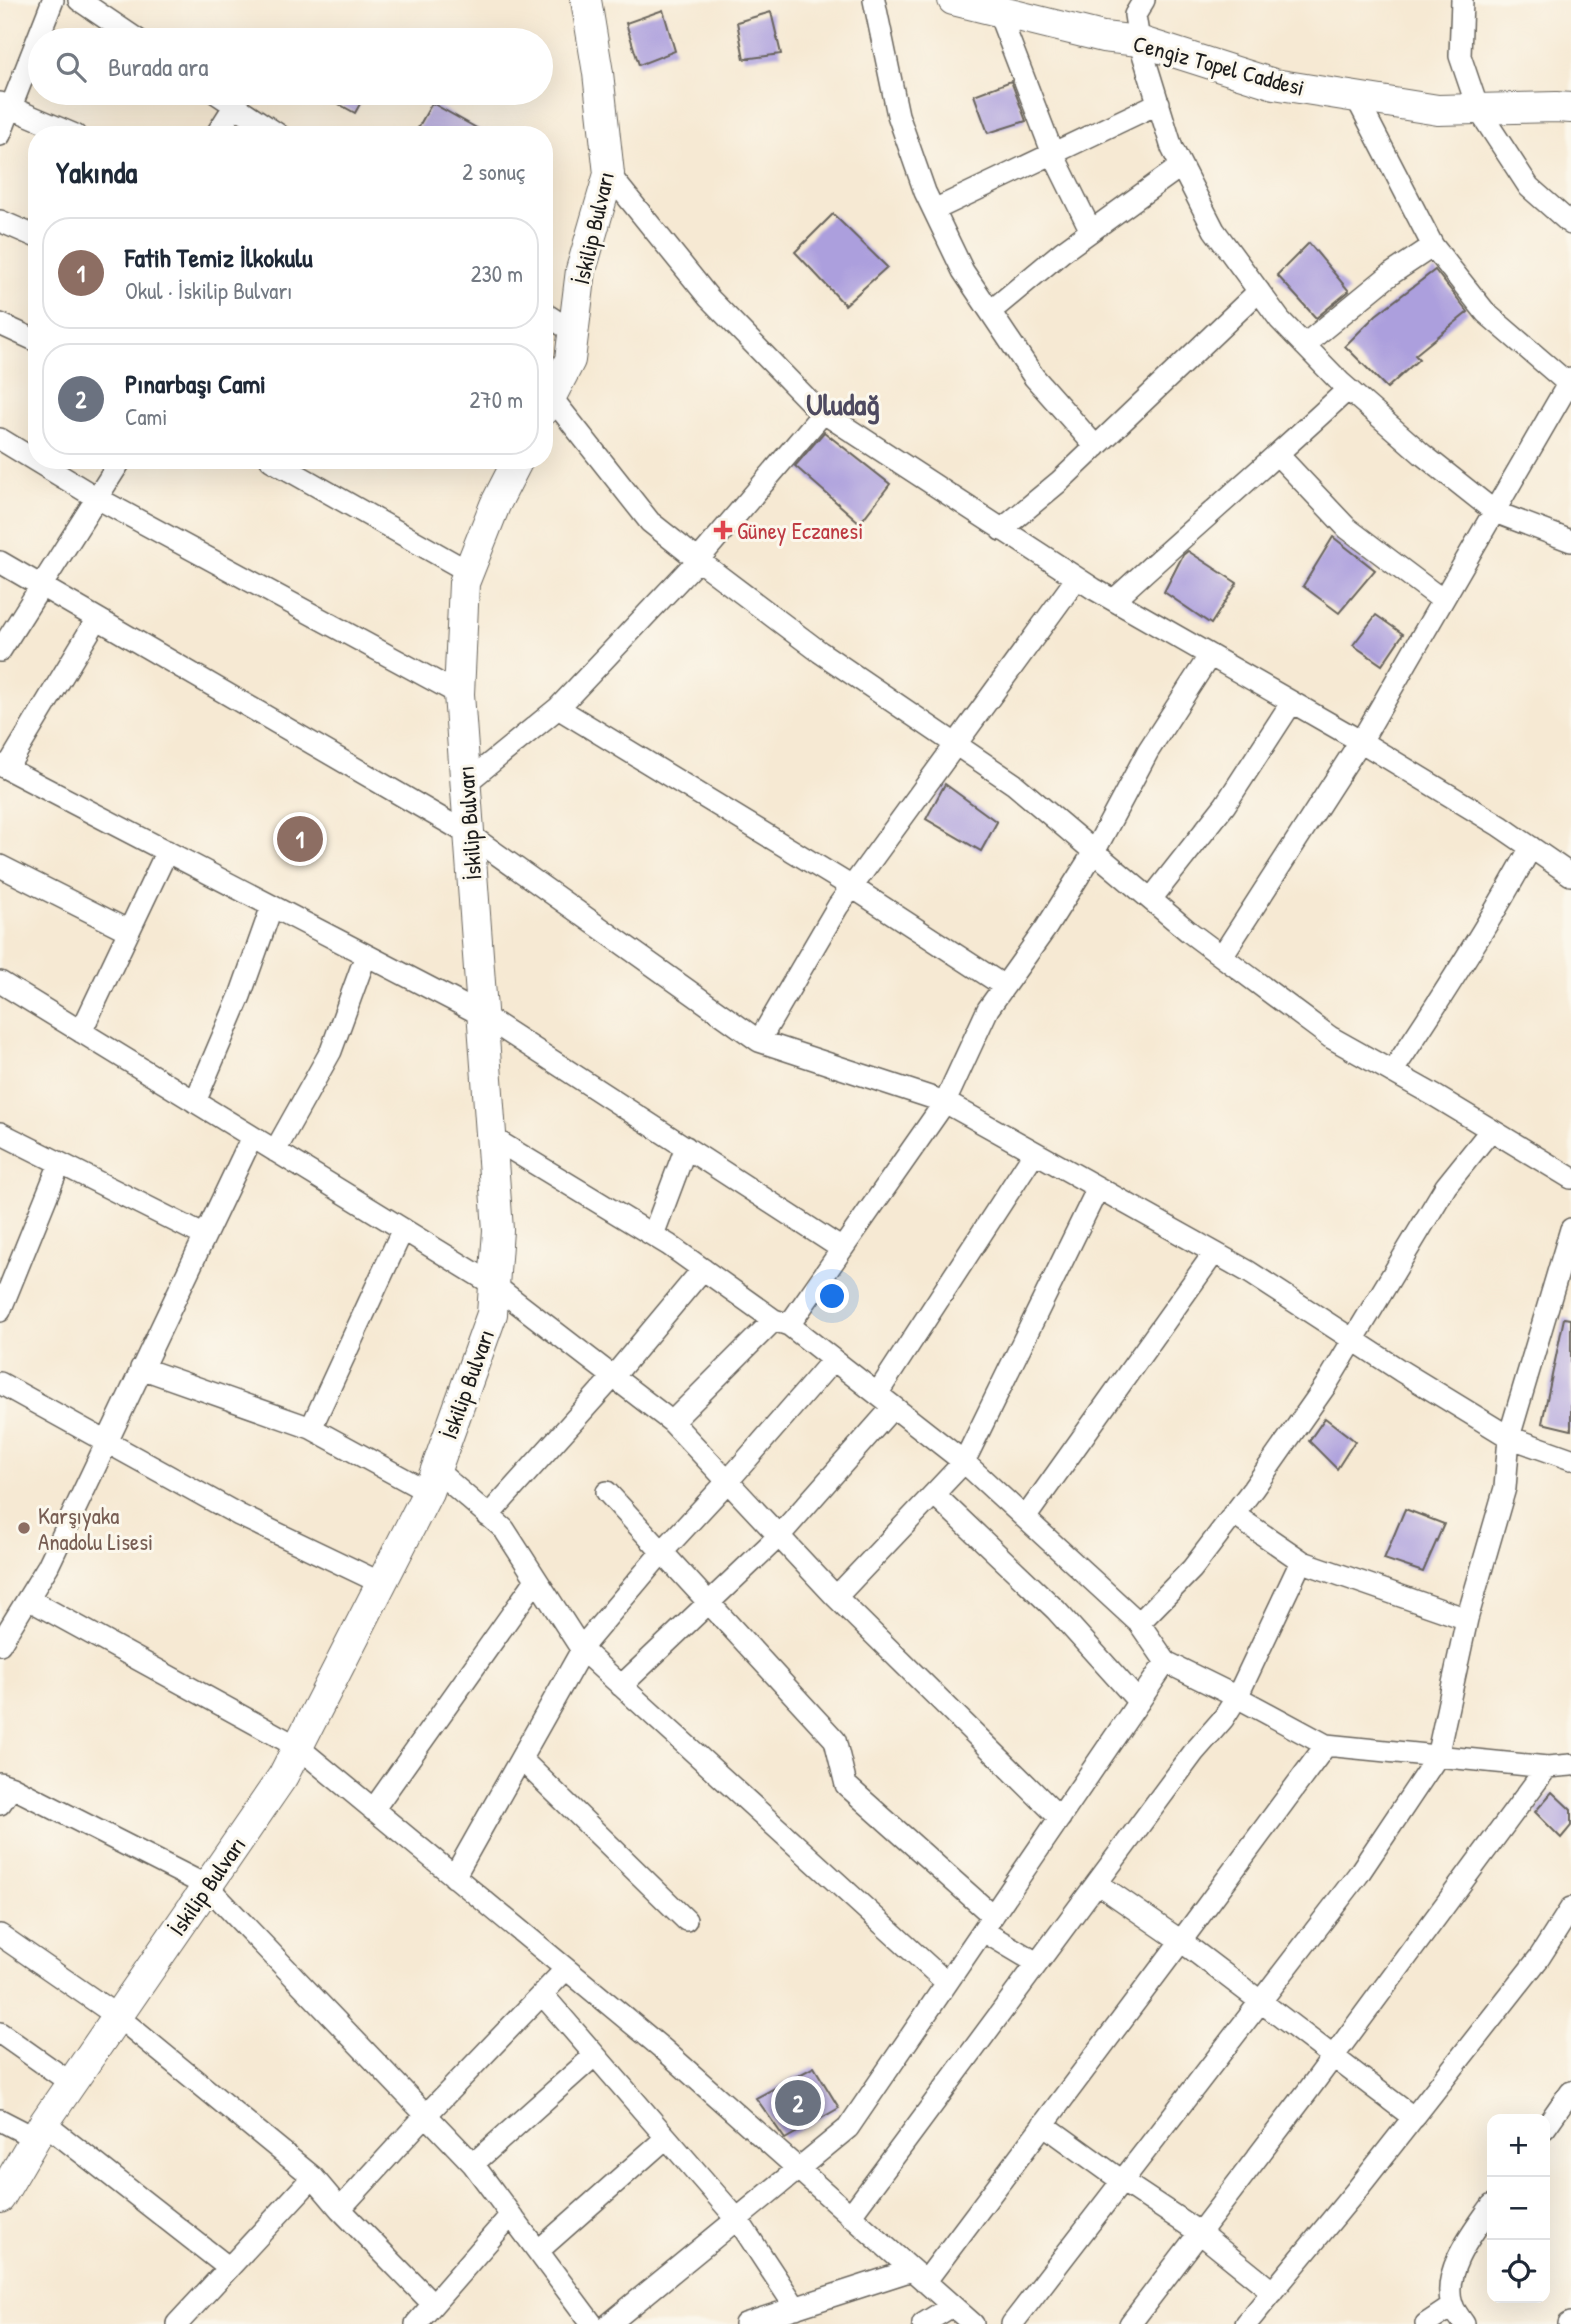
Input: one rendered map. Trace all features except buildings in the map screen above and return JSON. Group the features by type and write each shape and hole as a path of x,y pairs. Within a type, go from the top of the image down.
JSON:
{"main road":[{"name":"İskilip Bulvarı","path":"553,393 570,360 581,270 609,174 598,73 586,0"},
{"name":"Cengiz Topel Caddesi","path":"953,0 1103,37 1139,41 1274,84 1438,110 1571,108"},
{"name":"İskilip Bulvarı","path":"0,2198 39,2130 283,1776 432,1481 492,1314 498,1230 459,694 464,583 495,505 513,469"}],"street":[{"path":"40,28 53,0"},
{"path":"79,0 120,28"},
{"path":"874,0 898,115 934,210 963,271 1034,377 1096,447"},
{"path":"1144,0 1135,15 1139,41 1172,148 1214,230 1280,320 1348,389 1422,454 1495,512 1571,541"},
{"path":"1462,0 1460,56 1478,109 1529,187 1571,224"},
{"path":"998,11 1053,154 1091,231"},
{"path":"0,135 5,106 28,55"},
{"path":"1222,956 1360,741 1570,383 1486,313 1433,246 1356,97"},
{"path":"934,210 1159,103"},
{"path":"222,126 235,105 266,126"},
{"path":"5,106 53,126"},
{"path":"991,311 1062,252 1181,166"},
{"path":"609,174 709,298 823,413 1077,578 1360,741 1531,847 1571,875"},
{"path":"0,221 28,233"},
{"path":"1304,345 1391,274 1433,246"},
{"path":"1001,530 1096,447 1259,291"},
{"path":"553,319 573,332"},
{"path":"0,324 28,337"},
{"path":"1114,600 1278,455 1348,389"},
{"path":"553,411 650,522 820,652 1014,784 1222,956 1331,1037 1571,1178"},
{"path":"466,783 558,708 698,560 823,413"},
{"path":"0,439 28,456"},
{"path":"1278,455 1347,528 1441,599"},
{"path":"49,469 97,498 459,694"},
{"path":"0,651 115,469"},
{"path":"287,469 468,572"},
{"path":"0,562 470,835 759,1041 945,1102 1249,1272 1509,1437 1571,1459"},
{"path":"759,1041 838,906 1077,578"},
{"path":"97,619 4,766 482,1015 842,1249"},
{"path":"672,1422 781,1322 842,1249 945,1102 988,1009 1046,928 1094,852 1148,751 1210,655"},
{"path":"1151,899 1225,805 1292,702"},
{"path":"558,708 852,887 1004,986"},
{"path":"1392,1072 1507,891 1531,847"},
{"path":"81,1031 167,851"},
{"path":"0,866 129,931"},
{"path":"195,1102 240,996 272,906"},
{"path":"275,1150 331,1051 366,955"},
{"path":"0,982 494,1286 672,1422 836,1597 1060,1818"},
{"path":"1139,1623 1192,1569 1326,1385 1446,1186 1491,1130"},
{"path":"0,1133 203,1236"},
{"path":"0,1644 8,1613 27,1599 48,1566 252,1137"},
{"path":"491,1137 653,1235 781,1322 885,1400 964,1462 1139,1623 1166,1662 1325,1745 1547,1767 1571,1765"},
{"path":"653,1235 686,1147"},
{"path":"621,1686 779,1536 885,1400 1034,1153"},
{"path":"0,1311 60,1163"},
{"path":"836,1597 964,1462 1098,1188"},
{"path":"312,1429 403,1229"},
{"path":"1012,2324 1358,1875 1437,1757 1467,1619 1505,1488 1509,1437 1571,1229"},
{"path":"1025,1518 1214,1253"},
{"path":"488,1516 613,1377 703,1269"},
{"path":"454,1877 582,1650 662,1552 728,1482 833,1360"},
{"path":"141,1368 312,1429 432,1481 488,1516 503,1529 582,1650 947,1983"},
{"path":"0,1384 239,1515 381,1583"},
{"path":"607,1492 835,1740 846,1785 988,1924 1037,1963"},
{"path":"934,1494 1056,1611 1139,1702"},
{"path":"1233,1514 1303,1562 1467,1619"},
{"path":"850,2216 1194,1752 1223,1718 1237,1697 1303,1562"},
{"path":"373,1810 536,1580"},
{"path":"27,1599 298,1747 663,2049 973,2324"},
{"path":"609,2324 799,2171 848,2128 1166,1662"},
{"path":"745,2324 918,2276 1043,2124 1325,1745"},
{"path":"521,1759 687,1920"},
{"path":"1130,2324 1334,2056 1547,1767"},
{"path":"4,1791 207,1886 473,2164 592,2324"},
{"path":"1097,1883 1181,1941 1414,2118"},
{"path":"1247,2324 1539,1958 1571,1908"},
{"path":"0,1935 117,2016 313,2177 340,2209 433,2304"},
{"path":"340,2209 566,1969"},
{"path":"542,1994 738,2220 796,2308"},
{"path":"0,2033 71,2083"},
{"path":"473,2164 595,2055"},
{"path":"1550,2122 1571,2091"},
{"path":"0,2120 39,2130 229,2268"},
{"path":"1043,2124 1200,2233 1273,2292"},
{"path":"538,2251 667,2138"},
{"path":"177,2324 313,2177"},
{"path":"1430,2323 1458,2315 1449,2286 1462,2248 1487,2211"},
{"path":"416,2324 511,2215"},
{"path":"923,2324 952,2306"}],"place":[{"name":"Güney Eczanesi","path":"723,530"},
{"name":"Fatih Temiz İlkokulu","path":"300,839"},
{"name":"Karşıyaka Anadolu Lisesi","path":"24,1528"},
{"name":"Pınarbaşı Cami","path":"798,2103"}],"district":[{"name":"Uludağ","path":"843,404"}]}
